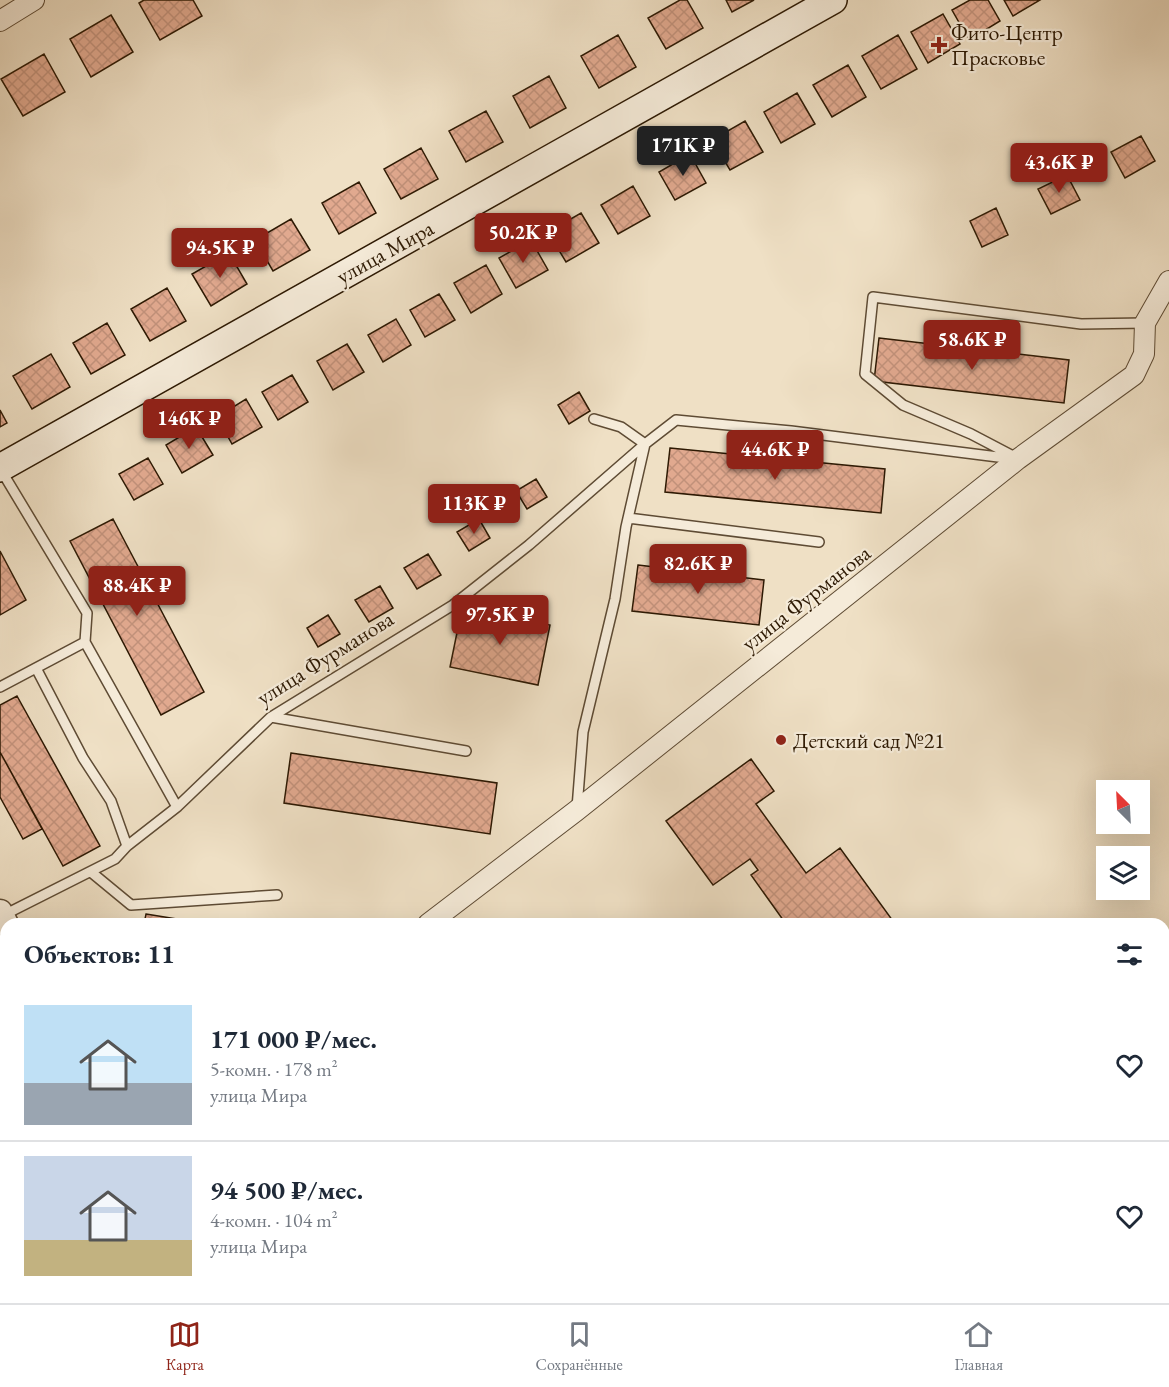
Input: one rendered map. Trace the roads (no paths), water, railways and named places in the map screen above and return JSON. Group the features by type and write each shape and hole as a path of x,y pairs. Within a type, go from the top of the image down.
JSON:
{"main road":[{"name":"улица Мира","path":"0,468 833,0"}],"street":[{"path":"0,21 34,0"},
{"name":"улица Фурманова","path":"436,918 576,811 1018,459 1134,375 1144,354 1145,323 1169,281"}],"lane":[{"path":"1018,459 971,434 903,405 865,374 873,297 1081,324 1145,323"},
{"path":"576,811 583,732 615,599 628,518 645,444 621,427 594,419"},
{"name":"улица Фурманова","path":"11,918 115,859 127,846 177,807 271,717 453,605 676,420 791,431 1018,459"},
{"path":"0,468 87,612 85,642 177,807"},
{"path":"628,518 819,542"},
{"path":"0,687 85,642"},
{"path":"36,668 83,758 111,801 127,846"},
{"path":"271,717 466,751"},
{"path":"91,872 131,906 277,895"}],"place":[{"name":"Фито-Центр Прасковье","path":"939,45"},
{"name":"Детский сад №21","path":"781,740"}]}
